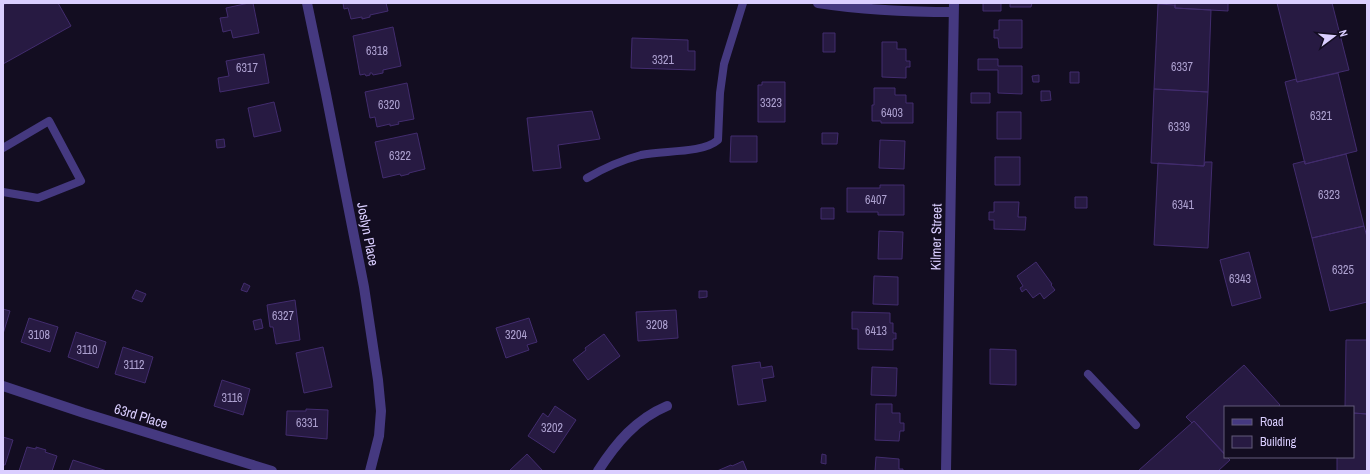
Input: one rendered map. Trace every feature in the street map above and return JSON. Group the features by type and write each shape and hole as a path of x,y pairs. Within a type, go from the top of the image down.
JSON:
{"street":[{"name":"Joslyn Place","path":"307,3 364,287 378,380 381,411 379,436 370,471"},
{"path":"818,3 857,9 895,12 954,8"},
{"name":"Kilmer Street","path":"946,471 954,8"},
{"name":"63rd Place","path":"3,386 272,471"},
{"path":"598,471 614,448 628,432 643,418 667,406"}],"lane":[{"path":"587,178 606,167 641,155 699,148 712,145 718,140 720,93 724,64 743,3"},
{"path":"3,148 49,121 81,181 38,198 3,192"},
{"path":"1088,374 1136,425"}],"building":[{"path":"7,3 58,3 71,26 3,64 3,5"},
{"path":"253,3 259,33 233,38 231,30 223,32 220,18 228,17 226,8"},
{"path":"343,3 386,3 388,11 370,15 370,17 362,19 362,17 351,19 348,8 344,9"},
{"path":"983,3 1001,3 1001,11 983,11"},
{"path":"1010,3 1032,3 1031,7 1010,7"},
{"path":"1175,3 1228,3 1228,11 1175,8"},
{"path":"1277,3 1332,3 1349,70 1297,82"},
{"path":"1158,4 1175,5 1175,8 1211,10 1208,92 1154,89"},
{"path":"999,20 1022,20 1022,48 999,48 998,38 994,38 994,30 999,30"},
{"path":"393,27 401,66 383,70 383,73 373,75 370,73 370,75 366,76 365,74 360,75 353,36"},
{"path":"823,33 835,33 835,52 823,52"},
{"path":"632,38 688,40 688,51 695,51 695,70 631,68"},
{"path":"882,42 897,42 897,49 906,49 906,61 910,61 910,67 906,67 906,78 882,77"},
{"path":"264,54 269,83 220,92 218,78 229,76 226,61"},
{"path":"978,59 998,59 998,66 1022,66 1022,94 998,93 998,70 978,70"},
{"path":"1070,72 1079,72 1079,83 1070,83"},
{"path":"1338,73 1357,151 1305,164 1285,82 1296,79 1297,82"},
{"path":"1039,75 1039,82 1033,82 1032,76"},
{"path":"762,82 785,82 785,122 758,122 758,85 762,85"},
{"path":"407,83 414,119 398,122 399,124 390,126 390,124 377,127 375,117 370,118 365,92"},
{"path":"874,88 895,88 895,95 906,95 906,103 913,103 913,123 881,123 881,121 872,121"},
{"path":"1154,89 1208,92 1204,166 1151,163"},
{"path":"1041,91 1050,91 1051,100 1041,101"},
{"path":"971,93 990,93 990,103 971,103"},
{"path":"274,102 281,131 254,137 248,108"},
{"path":"592,111 600,139 558,145 561,168 533,171 527,118"},
{"path":"997,112 1021,112 1021,139 997,139"},
{"path":"417,133 425,169 401,176 400,174 383,178 375,142"},
{"path":"822,133 838,133 837,144 822,144"},
{"path":"731,136 757,136 757,162 730,162"},
{"path":"224,139 225,147 217,148 216,140"},
{"path":"880,140 905,141 904,169 879,168"},
{"path":"1346,154 1364,226 1312,238 1293,164 1305,161 1305,164"},
{"path":"995,157 1020,157 1020,185 995,185"},
{"path":"1205,162 1212,162 1208,248 1154,245 1158,163 1204,166"},
{"path":"880,185 904,185 904,215 878,215 878,212 847,212 847,188 880,188"},
{"path":"1075,197 1087,197 1087,208 1075,208"},
{"path":"994,202 1019,202 1018,217 1026,217 1025,230 994,229 994,220 989,220 989,212 994,212"},
{"path":"821,208 834,208 834,219 821,219"},
{"path":"1364,226 1367,237 1367,302 1330,311 1312,238"},
{"path":"879,231 903,232 902,259 878,259"},
{"path":"1249,252 1261,298 1232,306 1220,260"},
{"path":"1036,262 1055,290 1044,299 1040,293 1033,298 1026,289 1022,292 1020,288 1023,286 1017,276"},
{"path":"874,276 898,277 898,305 873,304"},
{"path":"244,283 250,286 247,292 241,290"},
{"path":"136,290 146,294 142,302 132,298"},
{"path":"699,291 707,291 707,297 699,298"},
{"path":"295,300 300,340 276,344 273,327 270,327 267,305"},
{"path":"3,309 10,311 3,334"},
{"path":"676,310 678,338 638,341 636,312"},
{"path":"852,312 890,313 890,323 893,323 893,333 896,333 896,339 893,339 893,350 858,349 858,329 852,329"},
{"path":"29,318 58,327 50,352 21,342"},
{"path":"529,318 537,342 527,345 529,350 506,358 496,328"},
{"path":"261,319 263,328 255,330 253,321"},
{"path":"76,332 106,342 98,368 68,357"},
{"path":"604,334 620,356 588,380 573,360 586,350 585,348"},
{"path":"1346,340 1367,340 1367,414 1354,413 1354,406 1345,406"},
{"path":"123,347 153,357 145,383 115,374"},
{"path":"323,347 332,387 304,393 296,353"},
{"path":"990,349 1016,350 1016,385 990,384"},
{"path":"760,362 761,368 772,366 774,377 762,379 766,401 738,405 732,366"},
{"path":"1244,365 1280,405 1224,406 1224,453 1194,421 1192,423 1186,417"},
{"path":"872,367 897,368 896,396 871,395"},
{"path":"222,380 250,389 243,415 214,406"},
{"path":"876,404 892,404 892,413 900,413 900,423 904,423 904,431 900,431 899,441 875,440"},
{"path":"555,406 576,420 554,453 528,436 543,413 548,417"},
{"path":"306,409 328,410 327,439 286,435 287,411 306,411"},
{"path":"1354,413 1367,414 1367,471 1337,471 1337,458 1354,458"},
{"path":"1194,421 1224,454 1224,458 1228,458 1230,460 1218,471 1138,471"},
{"path":"3,437 13,440 5,465 3,465"},
{"path":"27,447 36,449 36,447 46,450 45,452 57,456 52,471 19,471"},
{"path":"527,454 543,471 509,471"},
{"path":"822,454 826,455 826,464 821,463"},
{"path":"876,457 899,459 899,469 903,469 903,471 875,471"},
{"path":"73,460 107,471 69,471"},
{"path":"743,461 747,471 717,471 731,465 732,466"}]}
